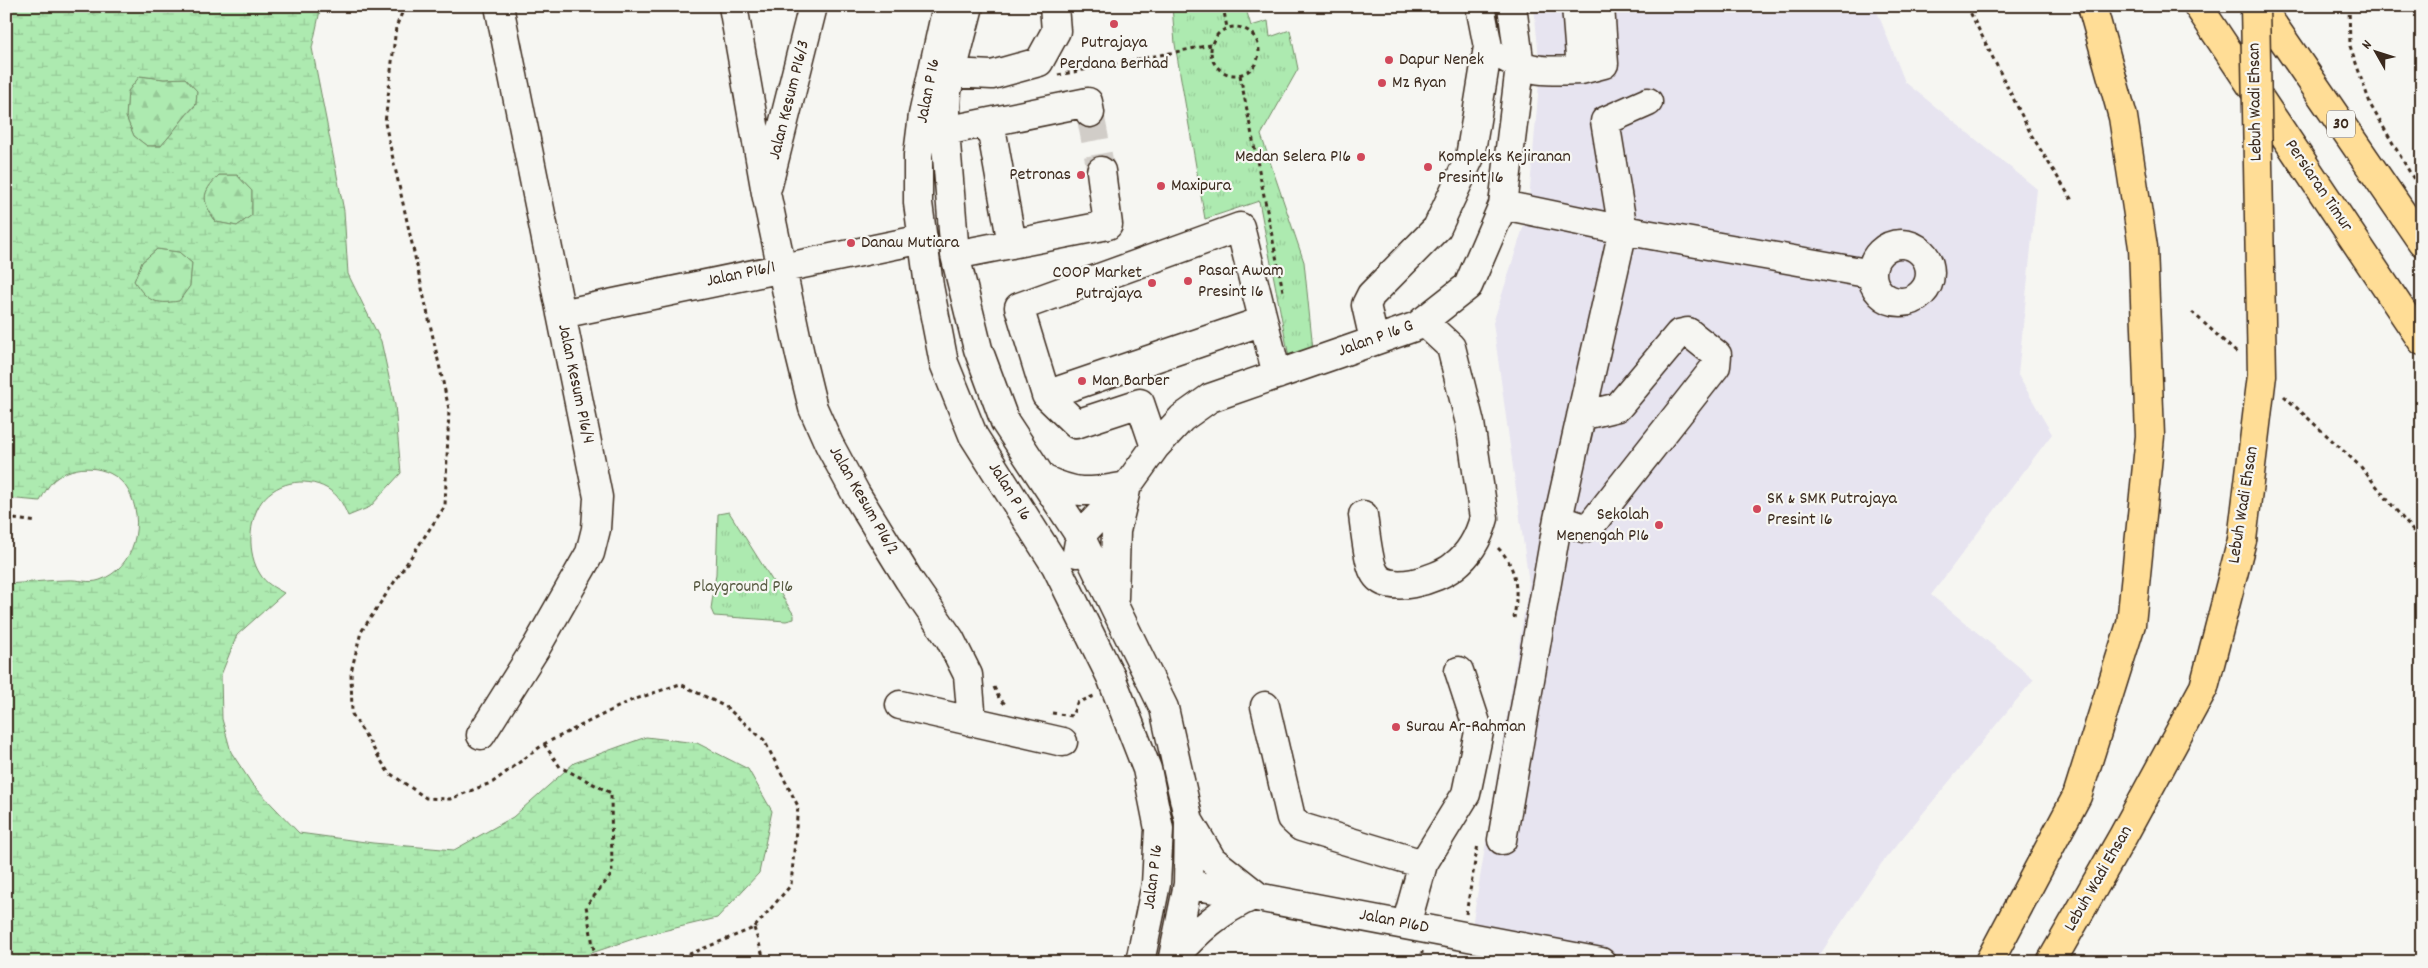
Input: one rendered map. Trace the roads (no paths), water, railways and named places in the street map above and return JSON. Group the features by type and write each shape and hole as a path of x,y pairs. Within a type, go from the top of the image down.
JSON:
{"main road":[{"path":"1989,962 2077,796 2131,624 2150,436 2143,247 2124,117 2092,6"},
{"name":"Persiaran Timur","path":"2198,6 2422,341"},
{"name":"Lebuh Wadi Ehsan","path":"2051,962 2123,836 2204,687 2242,540 2262,375 2254,6"},
{"name":"30","path":"2260,6 2422,242"}],"street":[{"name":"Jalan Kesum P16/4","path":"481,736 537,646 585,561 596,529 598,497 584,417 560,314 499,6"},
{"name":"Jalan Kesum P16/3","path":"733,6 781,267"},
{"name":"Jalan Kesum P16/3","path":"766,193 813,6"},
{"name":"Jalan P 16","path":"947,6 923,115 918,155 918,203 929,286 944,363 973,435 1056,566 1113,682 1147,769 1160,830 1156,884 1140,962"},
{"name":"Jalan P 16","path":"969,6 947,91 945,131 955,255 978,349 1005,422 1080,536 1164,708 1189,821 1188,884 1172,960"},
{"path":"952,73 992,75 1039,62 1056,31 1054,6"},
{"path":"1374,340 1366,305 1370,295 1437,228 1470,157 1488,47 1480,6"},
{"name":"Jalan P 16 G","path":"1080,536 1127,486 1155,448 1182,418 1210,398 1417,326 1468,286 1503,205 1520,66 1512,6"},
{"path":"1576,6 1581,70"},
{"path":"1488,47 1520,66 1540,71 1581,70 1604,64 1600,6"},
{"path":"945,131 1088,102 1090,113"},
{"path":"1502,840 1558,519 1623,230 1605,121 1648,102"},
{"path":"990,122 1012,244"},
{"path":"955,255 1108,224 1100,171"},
{"path":"1503,205 1623,230 1872,274"},
{"path":"1155,448 1140,403 1076,424 1046,394 1019,307 1240,227 1277,375"},
{"name":"Jalan P16/1","path":"560,314 923,239"},
{"name":"Jalan Kesum P16/2","path":"781,267 813,408 829,444 856,494 909,580 950,639 968,675 972,722"},
{"path":"1046,394 1263,321"},
{"path":"1363,515 1373,572 1380,580 1394,584 1422,582 1453,567 1469,552 1480,533 1484,518 1470,423 1451,348 1423,321"},
{"path":"1558,519 1584,528 1590,525 1716,366 1717,355 1688,332 1679,334 1618,407 1581,416"},
{"path":"973,435 1052,524 1080,536 1077,548 1077,566 1113,682"},
{"path":"1043,479 1064,489 1085,493 1127,486 1116,531 1114,603"},
{"path":"1406,925 1423,864 1466,794 1479,732 1459,672"},
{"path":"900,705 1063,742"},
{"path":"1265,706 1291,818 1300,827 1423,864"},
{"path":"1172,960 1199,930 1226,909 1256,897 1212,860 1189,821"},
{"path":"1146,934 1168,898 1188,884 1160,830"},
{"name":"Jalan P16D","path":"1188,884 1601,962"}],"tunnel":[{"path":"1090,113 1101,171"}],"place":[{"name":"Putrajaya Perdana Berhad","path":"1114,24"},
{"name":"Dapur Nenek","path":"1389,60"},
{"name":"Mz Ryan","path":"1382,83"},
{"name":"Medan Selera P16","path":"1361,157"},
{"name":"Kompleks Kejiranan Presint 16","path":"1428,167"},
{"name":"Petronas","path":"1081,175"},
{"name":"Maxipura","path":"1161,186"},
{"name":"Danau Mutiara","path":"851,243"},
{"name":"Pasar Awam Presint 16","path":"1188,281"},
{"name":"COOP Market Putrajaya","path":"1152,283"},
{"name":"Man Barber","path":"1082,381"},
{"name":"SK & SMK Putrajaya Presint 16","path":"1757,509"},
{"name":"Sekolah Menengah P16","path":"1659,525"},
{"name":"Surau Ar-Rahman","path":"1396,727"}],"park label":[{"name":"Playground P16","path":"743,587"}]}
